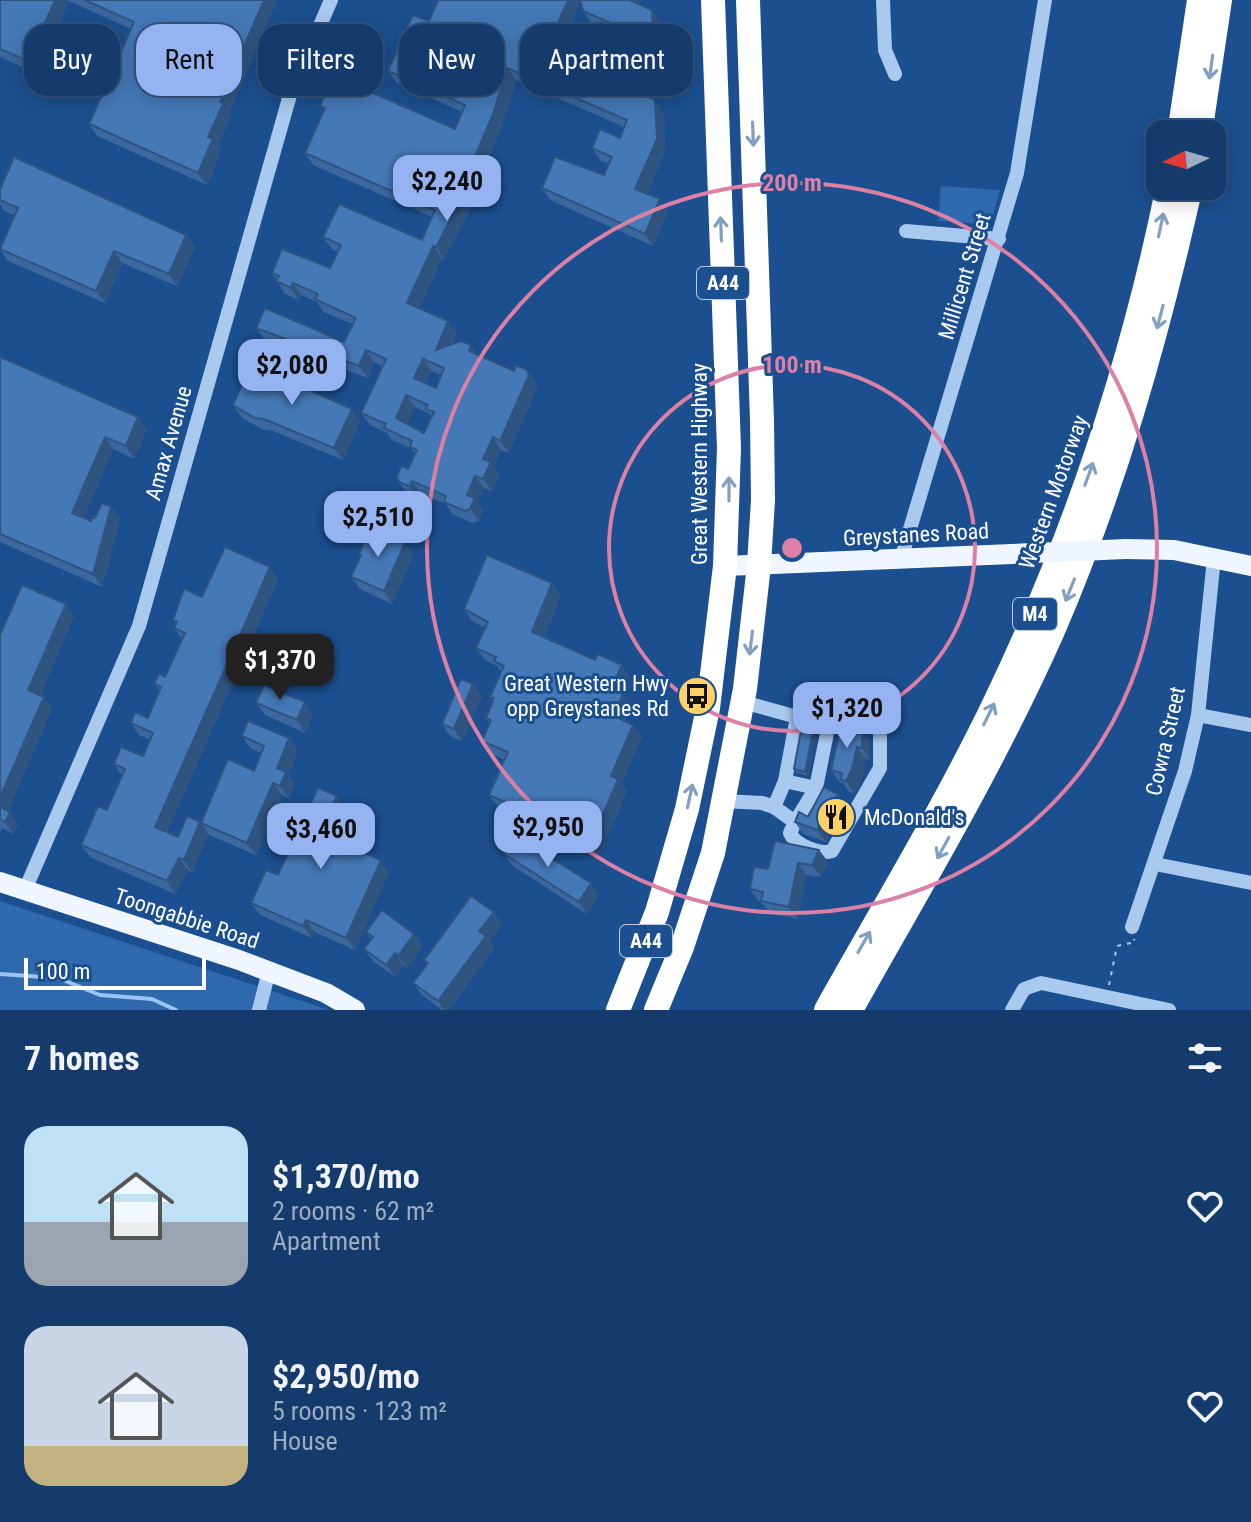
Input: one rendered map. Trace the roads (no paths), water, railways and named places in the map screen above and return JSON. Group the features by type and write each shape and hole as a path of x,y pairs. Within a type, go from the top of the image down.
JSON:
{"highway":[{"name":"Great Western Highway","path":"618,1010 657,912 687,809 708,708 725,566 729,448 713,0"},
{"name":"A44","path":"656,1010 703,886 724,801 743,702 759,565 763,500 762,420 748,0"},
{"path":"1181,120 1199,0"},
{"path":"1202,120 1220,0"},
{"name":"Western Motorway","path":"826,1010 967,758 996,701 1053,571 1122,373 1146,287 1165,200"},
{"name":"M4","path":"851,1010 991,761 1071,588 1112,480 1134,410 1171,277 1188,200"}],"main road":[{"name":"Greystanes Road","path":"725,566 1157,548 1251,566"},
{"name":"Toongabbie Road","path":"0,882 269,971 326,993 355,1010"}],"street":[{"name":"Amax Avenue","path":"25,890 139,626 290,95 331,0"},
{"path":"883,0 885,50 895,74"},
{"name":"Millicent Street","path":"901,559 1017,173 1045,0"},
{"path":"906,231 999,239"},
{"name":"Cowra Street","path":"1132,927 1185,771 1198,715 1214,558"},
{"path":"743,702 829,723 849,721 878,726 882,733 880,768 832,851 820,852 794,840 790,833 816,788 829,723"},
{"path":"1198,715 1251,725"},
{"path":"774,807 785,781 797,717"},
{"path":"785,781 816,788"},
{"path":"724,801 762,803 774,807 795,822"},
{"path":"1155,864 1251,883"},
{"path":"259,1010 269,971"},
{"path":"1012,1010 1024,989 1041,983 1112,1002 1169,1010"}],"waterway":[{"path":"0,974 58,978 100,995 152,999 176,1010"}],"place":[{"name":"Great Western Hwy opp Greystanes Rd","path":"697,696"},
{"name":"McDonald's","path":"836,817"}]}
